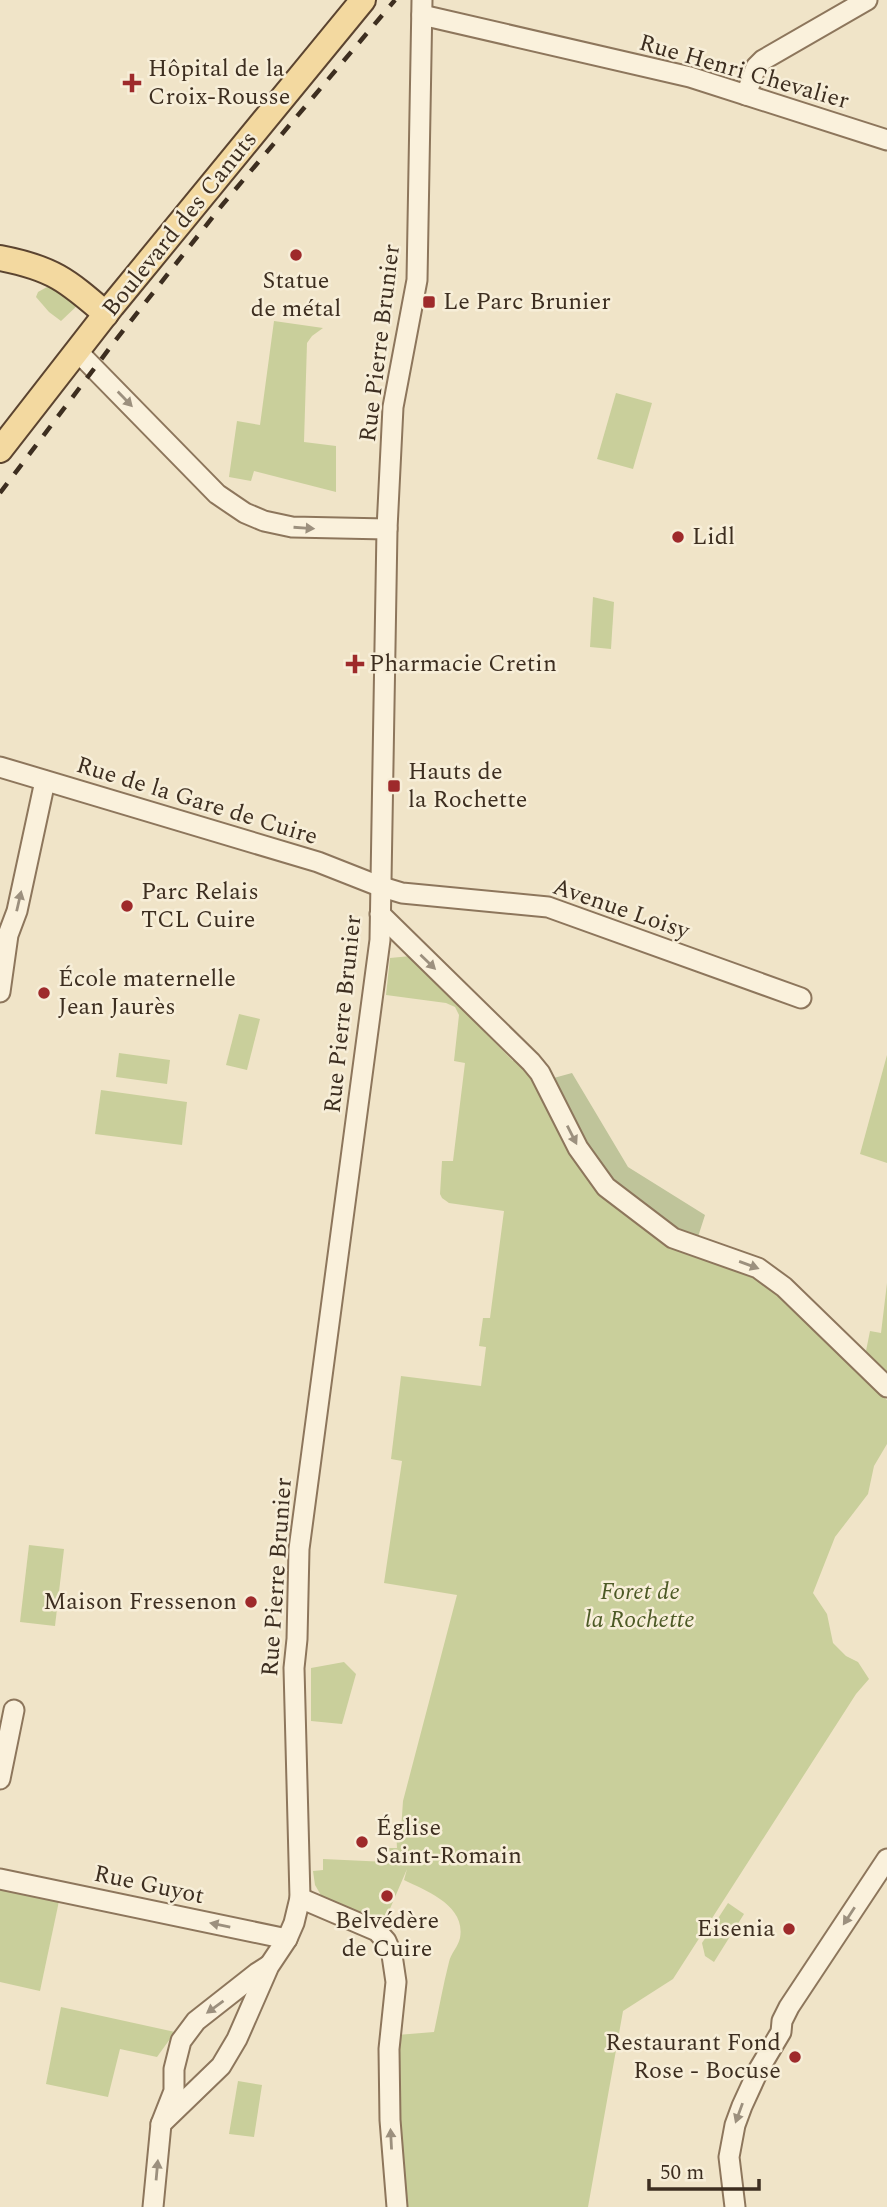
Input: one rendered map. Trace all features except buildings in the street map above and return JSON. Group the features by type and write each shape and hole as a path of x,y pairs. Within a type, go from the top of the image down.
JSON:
{"main road":[{"name":"Boulevard des Canuts","path":"0,450 106,314 363,0"},
{"path":"0,258 28,263 60,276 106,314"}],"street":[{"path":"746,95 756,67 763,60 867,0"},
{"name":"Rue Henri Chevalier","path":"422,8 690,77 887,140"},
{"name":"Rue Pierre Brunier","path":"161,2128 221,2066 237,2039 269,1966 287,1939 300,1898 294,1668 298,1639 299,1549 379,951 387,529 393,407 417,280 422,8"},
{"path":"77,351 217,494 245,513 264,521 292,527 387,529"},
{"name":"Rue de la Gare de Cuire","path":"0,767 318,862 379,886"},
{"path":"0,992 8,935 17,911 45,781"},
{"name":"Avenue Loisy","path":"379,886 402,893 548,907 801,998"},
{"path":"380,914 531,1062 540,1073 578,1148 606,1187 673,1238 758,1268 773,1277 887,1387"},
{"path":"0,1779 14,1710"},
{"path":"735,2207 729,2157 742,2106 781,2032 782,2021 789,2007 887,1859"},
{"name":"Rue Guyot","path":"0,1879 287,1939"},
{"path":"300,1898 377,1931 386,1941 392,1955 396,1982 390,2035 390,2120 397,2207"},
{"name":"Rue Pierre Brunier","path":"153,2207 161,2128 174,2091 177,2054 187,2031 196,2021 269,1966"}],"green space":[{"path":"52,287 80,303 61,321 36,297 38,292"},
{"path":"274,321 323,328 307,343 304,442 336,446 336,492 254,471 251,481 229,477 237,421 260,425"},
{"path":"616,393 652,403 633,469 597,459"},
{"path":"593,597 614,602 611,649 590,647"},
{"name":"Foret de la Rochette","path":"411,956 513,1061 513,1056 524,1060 603,1195 755,1272 887,1400 887,1444 874,1466 868,1494 835,1537 813,1593 827,1614 833,1643 846,1656 858,1662 869,1679 856,1694 673,1979 623,2011 588,2207 402,2207 397,2165 397,2035 434,2032 449,1962 460,1938 460,1926 451,1908 433,1894 404,1880 407,1869 386,1918 378,1921 322,1897 315,1885 313,1871 323,1870 323,1859 387,1862 388,1848 397,1848 396,1830 401,1830 403,1801 457,1595 384,1583 402,1461 391,1459 401,1376 481,1386 486,1347 479,1346 483,1318 490,1318 504,1211 449,1203 440,1194 442,1161 453,1161 465,1063 454,1061 459,1015 455,1007 446,1003 386,995 390,958"},
{"path":"239,1014 260,1019 247,1070 226,1065"},
{"path":"119,1053 170,1060 167,1084 116,1077"},
{"path":"887,1055 887,1163 860,1154"},
{"path":"572,1073 628,1167 705,1215 697,1240 676,1233 611,1184 590,1156 550,1079"},
{"path":"101,1090 187,1102 182,1145 95,1134"},
{"path":"887,1283 887,1378 865,1356 870,1331 881,1333"},
{"path":"29,1545 64,1549 55,1626 20,1622"},
{"path":"344,1662 356,1674 342,1724 311,1721 311,1668"},
{"path":"0,1889 59,1901 40,1991 0,1982"},
{"path":"728,1903 744,1914 714,1962 705,1956 702,1943"},
{"path":"61,2007 175,2032 157,2057 120,2049 108,2097 46,2084"},
{"path":"238,2081 262,2085 254,2137 229,2134"}],"railway":[{"path":"0,493 223,204 395,0"}],"place":[{"name":"Hôpital de la Croix-Rousse","path":"132,83"},
{"name":"Statue de métal","path":"296,255"},
{"name":"Le Parc Brunier","path":"429,302"},
{"name":"Lidl","path":"678,537"},
{"name":"Pharmacie Cretin","path":"355,664"},
{"name":"Hauts de la Rochette","path":"394,786"},
{"name":"Parc Relais TCL Cuire","path":"127,906"},
{"name":"École maternelle Jean Jaurès","path":"44,993"},
{"name":"Maison Fressenon","path":"251,1602"},
{"name":"Église Saint-Romain","path":"362,1842"},
{"name":"Belvédère de Cuire","path":"387,1896"},
{"name":"Eisenia","path":"789,1929"},
{"name":"Restaurant Fond Rose - Bocuse","path":"795,2057"}]}
